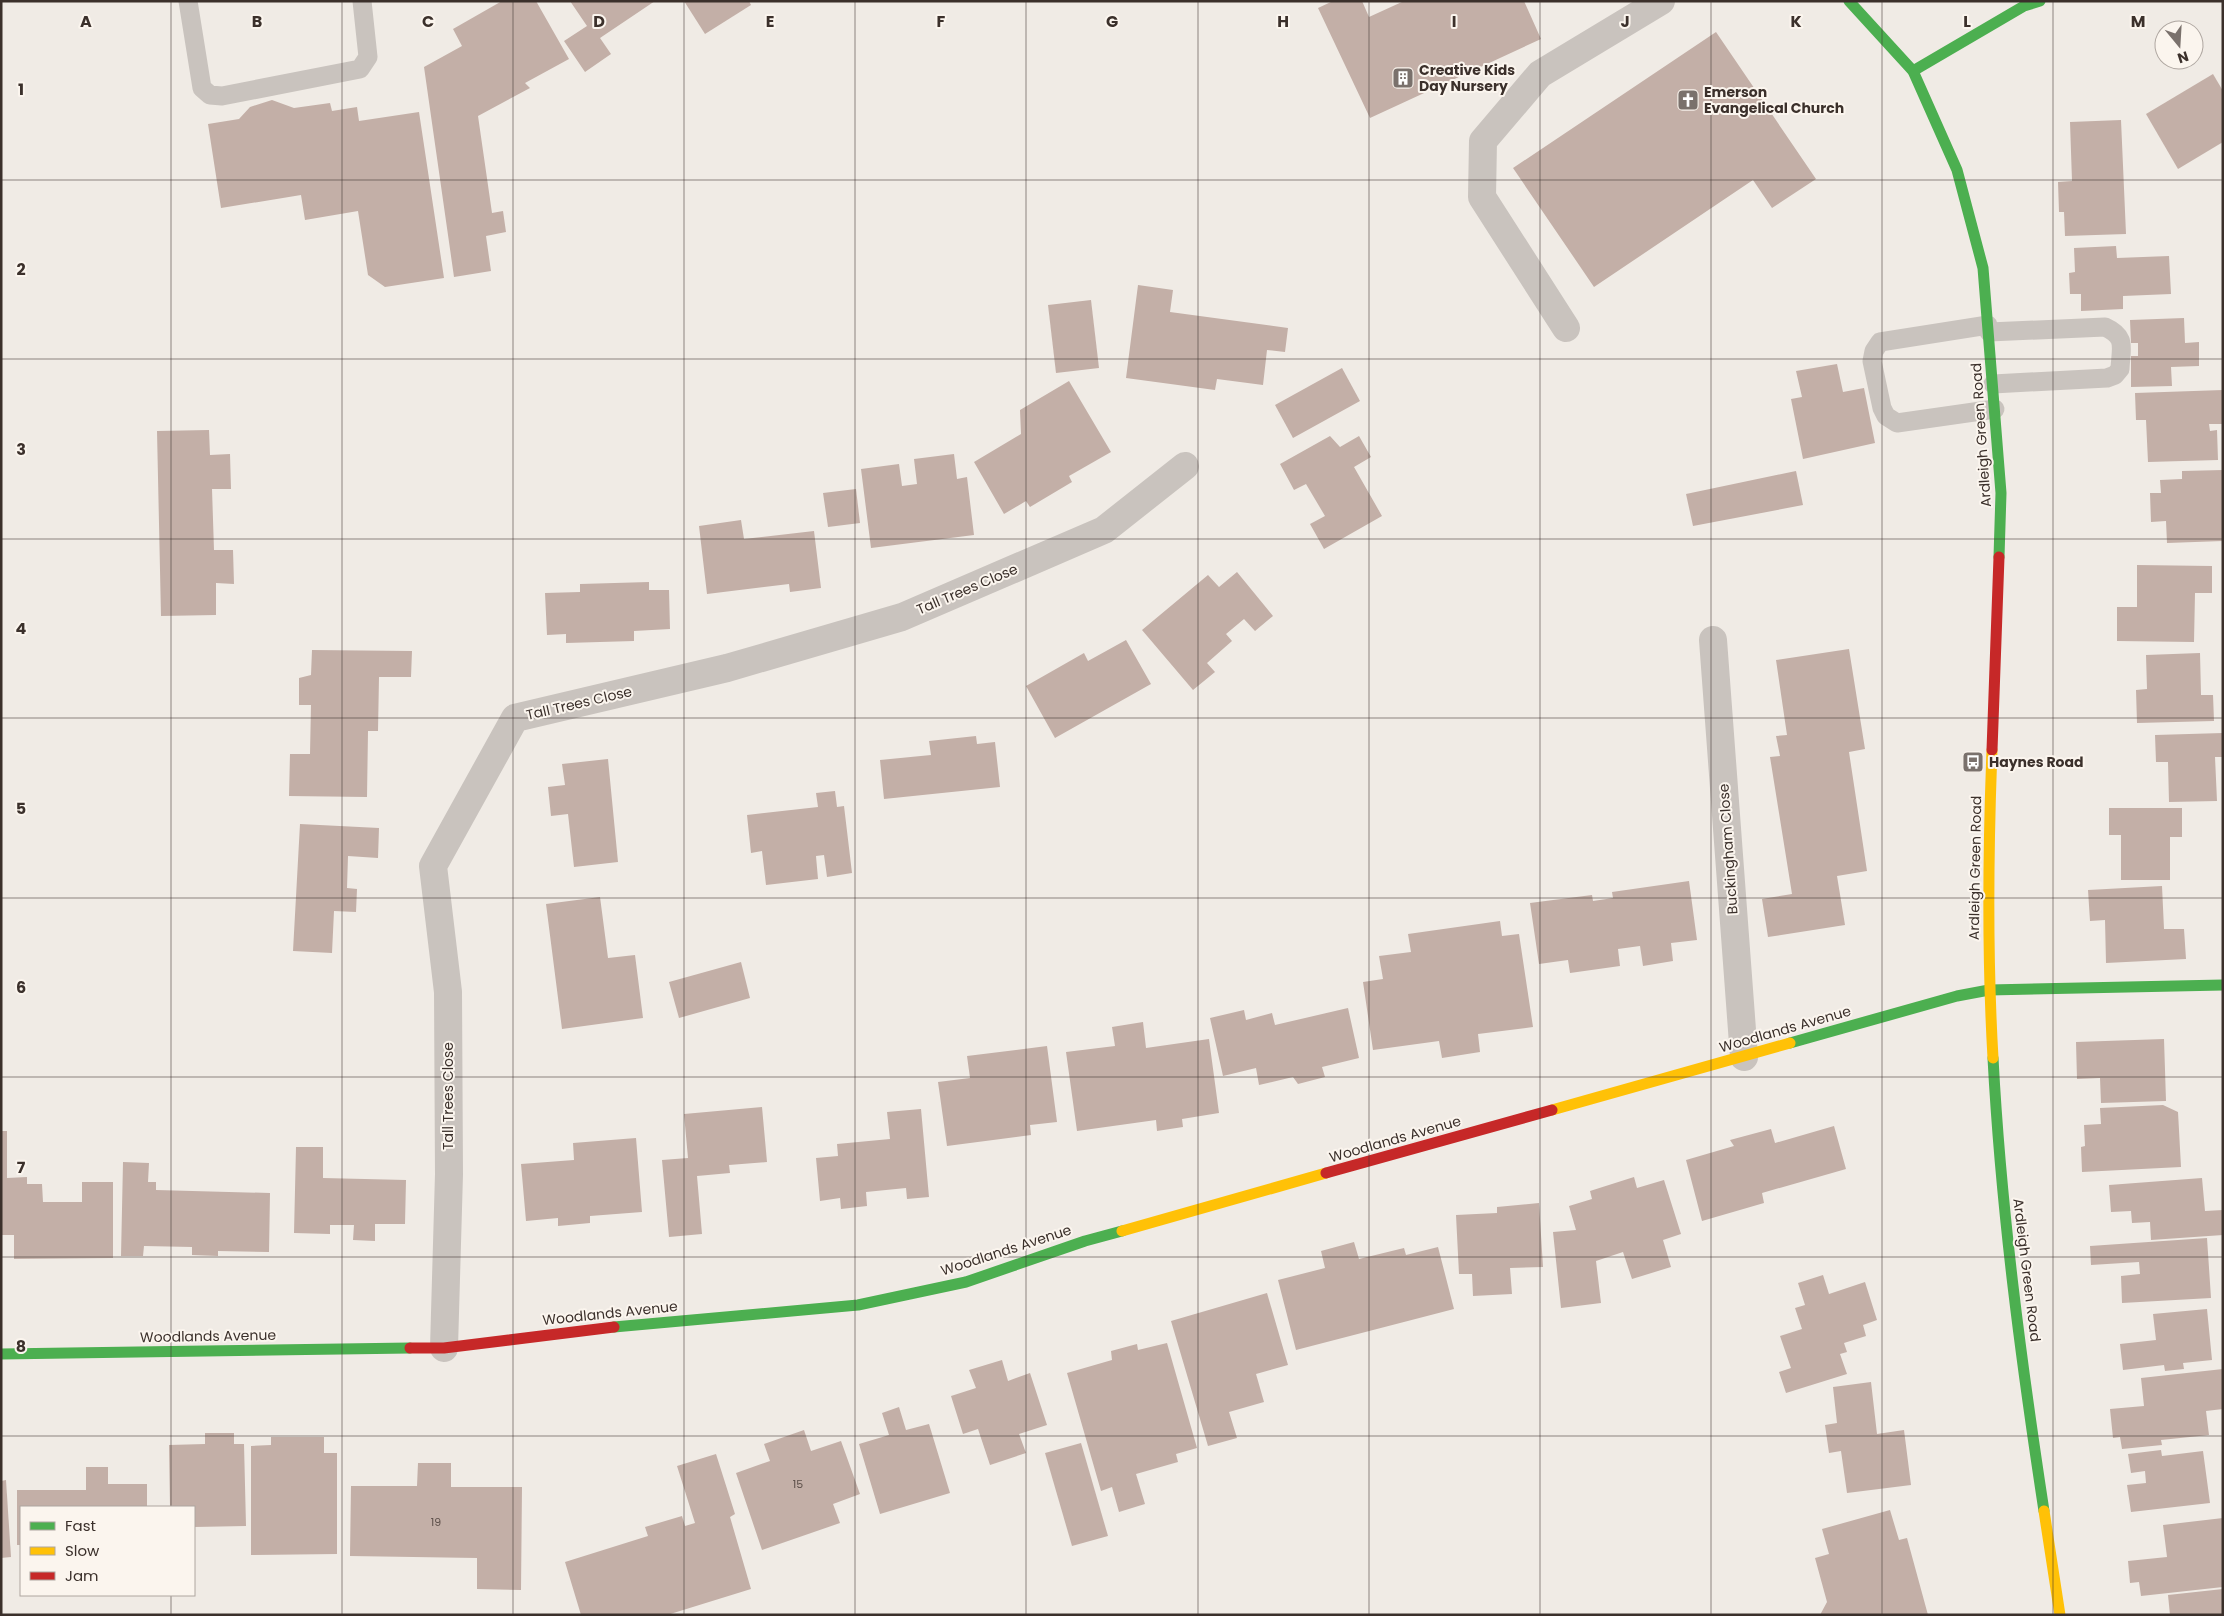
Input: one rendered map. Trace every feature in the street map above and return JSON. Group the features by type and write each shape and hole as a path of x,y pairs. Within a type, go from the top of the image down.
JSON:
{"street":[{"path":"1566,328 1482,197 1484,141 1540,74 1661,1"},
{"name":"Ardleigh Green Road","path":"1849,1 1913,71 1957,170 1983,268 2001,493 1988,863 1989,990 1998,1150 2031,1421 2060,1615"},
{"path":"1913,71 2024,6 2040,1"},
{"name":"Tall Trees Close","path":"444,1348 449,1174 448,992 433,866 516,718 727,668 902,616 1104,530 1185,466"},
{"name":"Buckingham Close","path":"1713,640 1744,1057"},
{"path":"1989,990 2223,985"},
{"name":"Woodlands Avenue","path":"1,1354 444,1348 647,1323 858,1305 966,1282 1085,1240 1957,996 1989,990"}],"lane":[{"path":"188,1 202,88 210,95 222,96 360,69 368,57 362,1"},
{"path":"1993,384 2107,378 2115,375 2120,369 2121,340 2116,332 2105,327 1988,328 1880,342 1874,352 1872,361 1882,408 1886,416 1897,423 1995,409"}],"building":[{"path":"502,1 536,1 569,59 525,83 530,88 478,116 492,213 503,211 506,232 486,236 491,271 454,277 424,67 462,46 453,29"},
{"path":"570,1 655,1 600,38 611,54 585,72 564,41 587,26"},
{"path":"684,1 749,1 751,5 705,34"},
{"name":"Creative Kids Day Nursery","path":"1333,1 1362,1 1369,17 1404,1 1524,1 1541,39 1370,118 1318,8"},
{"name":"Emerson Evangelical Church","path":"1716,32 1816,179 1772,208 1753,180 1594,287 1513,168"},
{"path":"2213,74 2223,91 2223,142 2178,169 2146,114"},
{"path":"272,100 294,108 330,103 332,111 357,107 359,121 419,112 444,278 385,287 368,275 358,211 305,220 301,195 221,208 208,124 239,119 250,107"},
{"path":"2121,120 2126,234 2065,236 2064,212 2059,212 2058,182 2072,181 2070,122"},
{"path":"2116,246 2117,258 2169,256 2171,294 2123,296 2123,309 2081,311 2081,294 2070,294 2069,273 2075,272 2074,248"},
{"path":"1138,285 1173,290 1170,312 1288,328 1285,352 1267,350 1263,385 1217,379 1215,390 1126,378"},
{"path":"1091,300 1099,368 1056,373 1048,305"},
{"path":"2184,318 2185,343 2199,342 2199,366 2171,367 2172,386 2131,387 2131,356 2138,356 2138,343 2131,343 2130,320"},
{"path":"1837,364 1843,392 1864,388 1875,443 1803,459 1791,399 1802,397 1796,371"},
{"path":"1342,368 1360,401 1293,438 1275,405"},
{"path":"1069,381 1111,452 1069,476 1072,482 1030,507 1026,501 1004,514 974,462 1021,434 1020,410"},
{"path":"2223,390 2223,424 2209,424 2210,431 2217,430 2218,460 2148,462 2146,420 2136,420 2135,393"},
{"path":"209,430 210,455 230,454 231,489 212,489 214,550 233,550 234,584 216,583 216,615 161,616 157,431"},
{"path":"1330,436 1340,447 1359,436 1371,457 1354,467 1382,516 1324,549 1310,524 1325,516 1306,484 1294,490 1280,464"},
{"path":"954,454 957,479 967,477 974,535 871,548 861,469 899,464 902,486 917,484 914,459"},
{"path":"2223,470 2223,541 2167,543 2166,521 2151,522 2150,493 2161,493 2160,480 2182,479 2182,471"},
{"path":"1796,471 1803,505 1693,526 1686,494"},
{"path":"856,489 860,523 828,527 823,493"},
{"path":"741,520 744,539 814,531 821,588 790,592 789,584 707,594 699,526"},
{"path":"2137,565 2212,566 2212,593 2195,593 2194,642 2117,641 2117,607 2137,607"},
{"path":"1237,572 1273,616 1255,631 1244,619 1226,634 1232,641 1207,663 1215,672 1193,690 1142,630 1208,575 1219,587"},
{"path":"649,582 649,590 669,590 670,629 634,631 634,641 566,643 566,634 547,635 545,593 580,592 580,584"},
{"path":"1126,640 1151,684 1055,738 1026,686 1084,653 1088,661"},
{"path":"1849,649 1865,749 1849,752 1867,871 1837,876 1845,925 1768,937 1762,899 1792,894 1770,757 1780,756 1776,736 1787,735 1776,660"},
{"path":"312,650 412,651 411,677 379,677 378,731 368,731 367,797 289,796 290,754 310,754 311,705 299,705 299,678 311,675"},
{"path":"2200,653 2201,695 2213,695 2214,721 2137,723 2136,690 2147,689 2146,655"},
{"path":"2223,733 2223,757 2215,757 2217,801 2169,802 2168,762 2156,762 2155,735"},
{"path":"976,736 977,744 995,742 1000,787 884,799 880,760 931,755 929,741"},
{"path":"608,759 618,862 574,867 568,814 551,816 548,787 565,785 562,764"},
{"path":"835,791 837,807 844,806 852,873 827,877 824,855 816,856 818,879 766,885 762,851 751,853 747,815 818,807 816,793"},
{"path":"2109,808 2182,808 2182,837 2170,837 2170,880 2121,880 2121,835 2109,835"},
{"path":"300,824 379,828 378,858 348,856 347,888 357,889 356,912 334,911 332,953 293,951"},
{"path":"1689,881 1697,940 1671,943 1673,961 1643,966 1640,946 1618,949 1620,966 1570,973 1568,960 1539,964 1530,903 1592,895 1593,901 1613,898 1612,892"},
{"path":"2162,886 2164,929 2184,929 2186,959 2106,963 2105,920 2090,921 2088,890"},
{"path":"600,897 608,958 635,955 643,1018 562,1029 546,904"},
{"path":"1500,921 1502,936 1519,934 1533,1027 1478,1034 1480,1052 1442,1058 1439,1041 1373,1050 1363,982 1383,979 1379,956 1411,952 1408,934"},
{"path":"741,962 750,998 679,1018 669,982"},
{"path":"1348,1008 1359,1058 1322,1067 1325,1077 1298,1084 1293,1077 1259,1085 1256,1068 1223,1076 1210,1018 1244,1010 1246,1020 1272,1013 1275,1025"},
{"path":"1143,1022 1146,1048 1209,1039 1219,1113 1182,1119 1183,1127 1157,1131 1156,1120 1077,1131 1066,1052 1115,1046 1112,1027"},
{"path":"2164,1039 2166,1101 2101,1103 2100,1078 2077,1079 2076,1042"},
{"path":"1047,1046 1057,1122 1030,1125 1031,1135 947,1146 938,1082 970,1078 967,1056"},
{"path":"2163,1105 2178,1112 2181,1167 2082,1172 2081,1147 2085,1146 2084,1125 2101,1124 2100,1108"},
{"path":"762,1107 767,1162 729,1165 730,1173 697,1176 702,1234 669,1237 662,1160 688,1158 684,1114"},
{"path":"921,1109 929,1197 907,1199 906,1188 866,1192 867,1206 841,1209 840,1198 820,1201 816,1158 838,1156 837,1144 890,1139 887,1112"},
{"path":"1834,1126 1846,1169 1762,1193 1764,1203 1702,1221 1686,1160 1734,1146 1730,1140 1771,1129 1775,1143"},
{"path":"1,1131 7,1131 7,1178 27,1177 27,1184 42,1184 43,1202 82,1202 82,1182 113,1182 113,1258 14,1259 14,1235 1,1235"},
{"path":"636,1138 642,1212 590,1216 590,1223 558,1226 558,1218 526,1221 521,1164 574,1160 573,1143"},
{"path":"296,1147 323,1147 323,1178 406,1180 405,1224 375,1224 375,1241 353,1240 354,1225 330,1225 330,1234 294,1233"},
{"path":"123,1162 149,1163 148,1182 156,1182 156,1190 270,1193 269,1252 218,1251 218,1256 192,1255 192,1247 144,1246 143,1256 121,1256"},
{"path":"1634,1177 1637,1188 1664,1180 1681,1234 1663,1240 1671,1267 1632,1279 1623,1252 1596,1261 1601,1303 1561,1308 1553,1232 1576,1230 1569,1206 1592,1199 1590,1191"},
{"path":"2202,1178 2205,1211 2223,1210 2223,1235 2151,1240 2150,1222 2132,1223 2131,1211 2111,1212 2109,1185"},
{"path":"1539,1203 1543,1267 1510,1268 1512,1294 1473,1296 1472,1274 1459,1274 1456,1215 1497,1213 1497,1207"},
{"path":"2207,1238 2211,1298 2122,1303 2121,1276 2140,1274 2139,1262 2091,1265 2090,1246"},
{"path":"1354,1242 1359,1259 1404,1248 1406,1255 1438,1247 1454,1309 1296,1350 1278,1280 1325,1268 1321,1251"},
{"path":"1823,1275 1829,1294 1865,1282 1877,1320 1863,1325 1866,1336 1844,1343 1847,1352 1840,1354 1847,1374 1786,1393 1779,1372 1791,1368 1780,1336 1802,1329 1795,1308 1805,1305 1798,1283"},
{"path":"1267,1293 1288,1365 1256,1374 1264,1402 1229,1412 1237,1438 1208,1446 1171,1321"},
{"path":"2207,1309 2212,1360 2183,1363 2184,1369 2165,1371 2164,1365 2123,1370 2120,1344 2156,1340 2153,1314"},
{"path":"1167,1343 1197,1448 1176,1454 1178,1462 1136,1474 1145,1504 1119,1512 1112,1487 1101,1491 1067,1373 1112,1360 1111,1351 1137,1344 1138,1350"},
{"path":"1002,1360 1008,1381 1030,1373 1047,1425 1019,1434 1026,1453 990,1465 978,1429 963,1434 951,1396 976,1388 969,1370"},
{"path":"2223,1369 2223,1409 2206,1411 2209,1435 2161,1440 2162,1445 2122,1449 2120,1437 2113,1438 2110,1409 2144,1406 2141,1378"},
{"path":"1871,1382 1877,1434 1904,1430 1911,1485 1847,1493 1841,1451 1829,1453 1825,1425 1837,1423 1833,1387"},
{"path":"899,1407 906,1430 929,1424 950,1493 880,1514 859,1444 889,1435 882,1413"},
{"path":"804,1430 811,1451 841,1441 860,1494 833,1504 840,1523 762,1550 736,1473 770,1461 764,1444"},
{"path":"205,1433 234,1433 234,1444 244,1444 246,1526 195,1527 195,1506 170,1506 169,1445 205,1444"},
{"path":"271,1437 324,1437 324,1453 337,1453 337,1554 251,1555 251,1446 271,1445"},
{"path":"1081,1443 1108,1536 1072,1546 1045,1453"},
{"path":"2161,1450 2162,1456 2203,1451 2210,1503 2131,1512 2127,1485 2146,1483 2145,1471 2131,1473 2128,1454"},
{"path":"716,1454 735,1514 730,1517 751,1589 667,1615 581,1615 565,1562 648,1536 645,1527 682,1516 685,1526 695,1523 677,1466"},
{"path":"418,1463 451,1463 451,1487 522,1487 521,1590 477,1589 477,1558 350,1556 351,1486 417,1486"},
{"path":"86,1467 108,1467 108,1484 147,1484 147,1506 20,1506 20,1545 17,1545 17,1490 86,1490"},
{"path":"6,1480 11,1557 1,1558 1,1481"},
{"path":"1890,1510 1899,1540 1907,1538 1928,1615 1820,1615 1827,1602 1815,1558 1829,1554 1822,1529"},
{"path":"2223,1518 2223,1587 2141,1596 2139,1582 2130,1583 2128,1561 2167,1557 2163,1525"},
{"path":"2223,1589 2223,1615 2170,1615 2168,1595"}],"traffic: fast":[{"path":"1849,1 1913,71 1957,170 1983,268 2001,493 1999,557"},
{"path":"1913,71 2024,6 2040,1"},
{"path":"1790,1043 1957,996 1989,990 2223,985"},
{"path":"1993,1058 2001,1172 2013,1285 2044,1511"},
{"path":"614,1327 858,1305 966,1282 1085,1241 1122,1231"},
{"path":"1,1354 410,1348"}],"traffic: slow":[{"path":"1992,750 1989,904 1993,1058"},
{"path":"1552,1110 1790,1043"},
{"path":"1122,1231 1326,1173"},
{"path":"2044,1511 2060,1615"}],"traffic: jam":[{"path":"1992,750 1999,557"},
{"path":"1326,1173 1552,1110"},
{"path":"410,1348 444,1348 614,1327"}],"place":[{"name":"Creative Kids Day Nursery","path":"1403,78"},
{"name":"Emerson Evangelical Church","path":"1688,100"},
{"name":"Haynes Road","path":"1973,762"}]}
